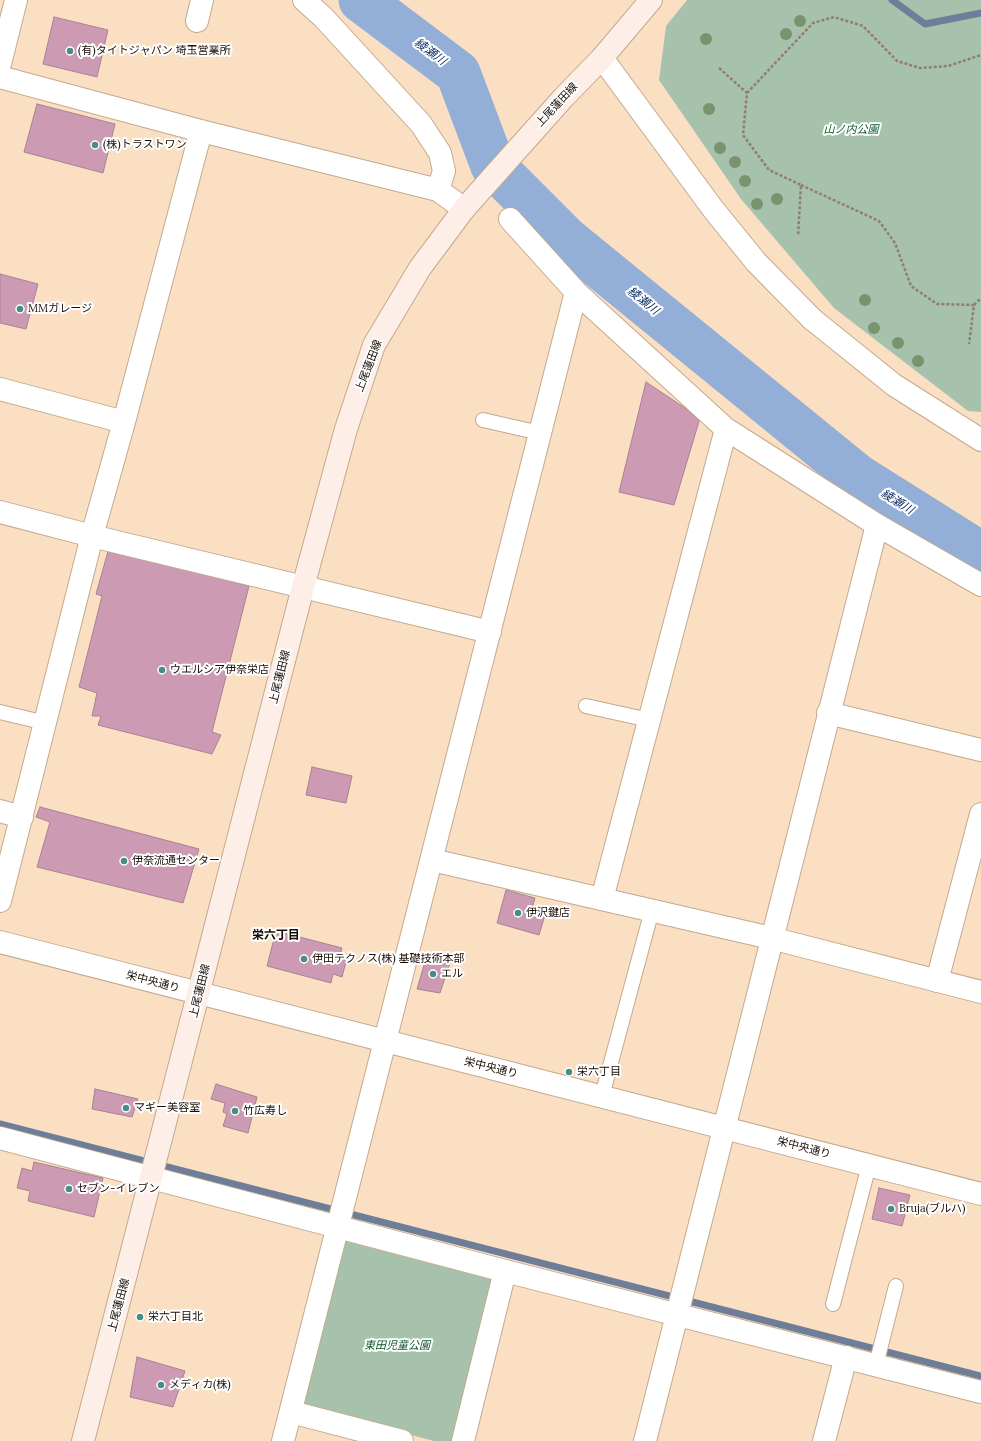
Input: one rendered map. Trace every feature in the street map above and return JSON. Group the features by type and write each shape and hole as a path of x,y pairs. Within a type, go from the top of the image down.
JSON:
{"main road":[{"name":"上尾蓮田線","path":"83,1441 152,1179 304,586 346,429 374,345 420,268 464,209 564,97 602,58 651,0"}],"street":[{"path":"0,64 16,0"},
{"path":"197,21 202,0"},
{"path":"304,0 323,17 421,124 440,153 444,171 438,190"},
{"path":"602,58 713,209 756,262 812,319 894,385 981,440"},
{"path":"0,76 201,131 438,190 464,209"},
{"path":"0,901 92,536 124,422 201,131"},
{"path":"510,219 576,292 726,429 877,524 981,584"},
{"path":"283,1441 576,292"},
{"path":"0,389 124,422"},
{"path":"602,899 726,429"},
{"path":"0,512 92,536 490,632"},
{"path":"645,1441 723,1127 877,524"},
{"path":"828,713 981,750"},
{"path":"0,811 22,817"},
{"path":"937,981 981,814"},
{"path":"432,860 771,938 981,992"},
{"name":"栄中央通り","path":"0,942 981,1194"},
{"path":"0,1138 152,1179 981,1392"},
{"path":"463,1441 505,1270"},
{"path":"824,1441 846,1357"},
{"path":"291,1412 402,1441"}],"lane":[{"path":"483,420 540,433"},
{"path":"586,706 649,720"},
{"path":"0,712 46,723"},
{"path":"602,1096 652,910"},
{"path":"833,1304 869,1165"},
{"path":"876,1365 896,1286"}],"path":[{"path":"974,305 937,304 911,286 895,243 879,221 768,170 743,135 747,93 813,23 834,17 863,26 897,61 920,68 948,66 981,54"},
{"path":"719,68 747,93"},
{"path":"798,236 801,186"},
{"path":"969,344 974,305 981,298"}],"green space":[{"name":"山ノ内公園","path":"687,0 981,0 981,412 968,411 834,308 741,199 659,80 666,26"},
{"name":"東田児童公園","path":"345,1241 494,1280 452,1441 434,1441 301,1406"}],"building":[{"path":"54,17 108,30 97,77 43,64"},
{"path":"37,104 115,124 103,173 24,152"},
{"path":"0,274 38,284 26,329 0,323"},
{"path":"646,382 700,418 674,505 619,492"},
{"path":"109,548 249,586 212,732 221,735 212,754 98,725 101,716 92,716 97,693 79,687 102,596 96,594"},
{"path":"312,767 352,776 346,803 306,795"},
{"path":"40,807 199,849 183,903 37,867 50,822 36,817"},
{"path":"506,890 535,898 531,912 545,915 539,935 497,923"},
{"path":"276,931 342,948 340,956 347,958 342,977 333,974 331,983 267,966"},
{"path":"427,955 450,963 440,993 417,989"},
{"path":"216,1084 257,1097 248,1133 223,1126 227,1114 223,1112 225,1103 211,1099"},
{"path":"95,1089 138,1099 132,1117 92,1109"},
{"path":"34,1162 103,1178 94,1217 28,1201 30,1191 17,1188 22,1168 32,1171"},
{"path":"879,1188 910,1195 902,1226 872,1219"},
{"path":"137,1357 185,1371 173,1407 130,1397"}],"waterway":[{"name":"綾瀬川","path":"361,0 458,73 493,166 566,239 857,476 981,554"},
{"path":"892,0 925,24 981,13"},
{"path":"0,1124 981,1376"}],"place":[{"name":"(有)タイトジャパン 埼玉営業所","path":"70,51"},
{"name":"(株)トラストワン","path":"95,145"},
{"name":"MMガレージ","path":"20,309"},
{"name":"ウエルシア伊奈栄店","path":"162,670"},
{"name":"伊奈流通センター","path":"124,861"},
{"name":"伊沢鍵店","path":"518,913"},
{"name":"伊田テクノス(株) 基礎技術本部","path":"304,959"},
{"name":"エル","path":"433,974"},
{"name":"栄六丁目","path":"569,1072"},
{"name":"マギー美容室","path":"126,1108"},
{"name":"竹広寿し","path":"235,1111"},
{"name":"セブン-イレブン","path":"69,1189"},
{"name":"Bruja(ブルハ)","path":"891,1209"},
{"name":"栄六丁目北","path":"140,1317"},
{"name":"メディカ(株)","path":"161,1385"}],"district":[{"name":"栄六丁目","path":"276,936"}]}
